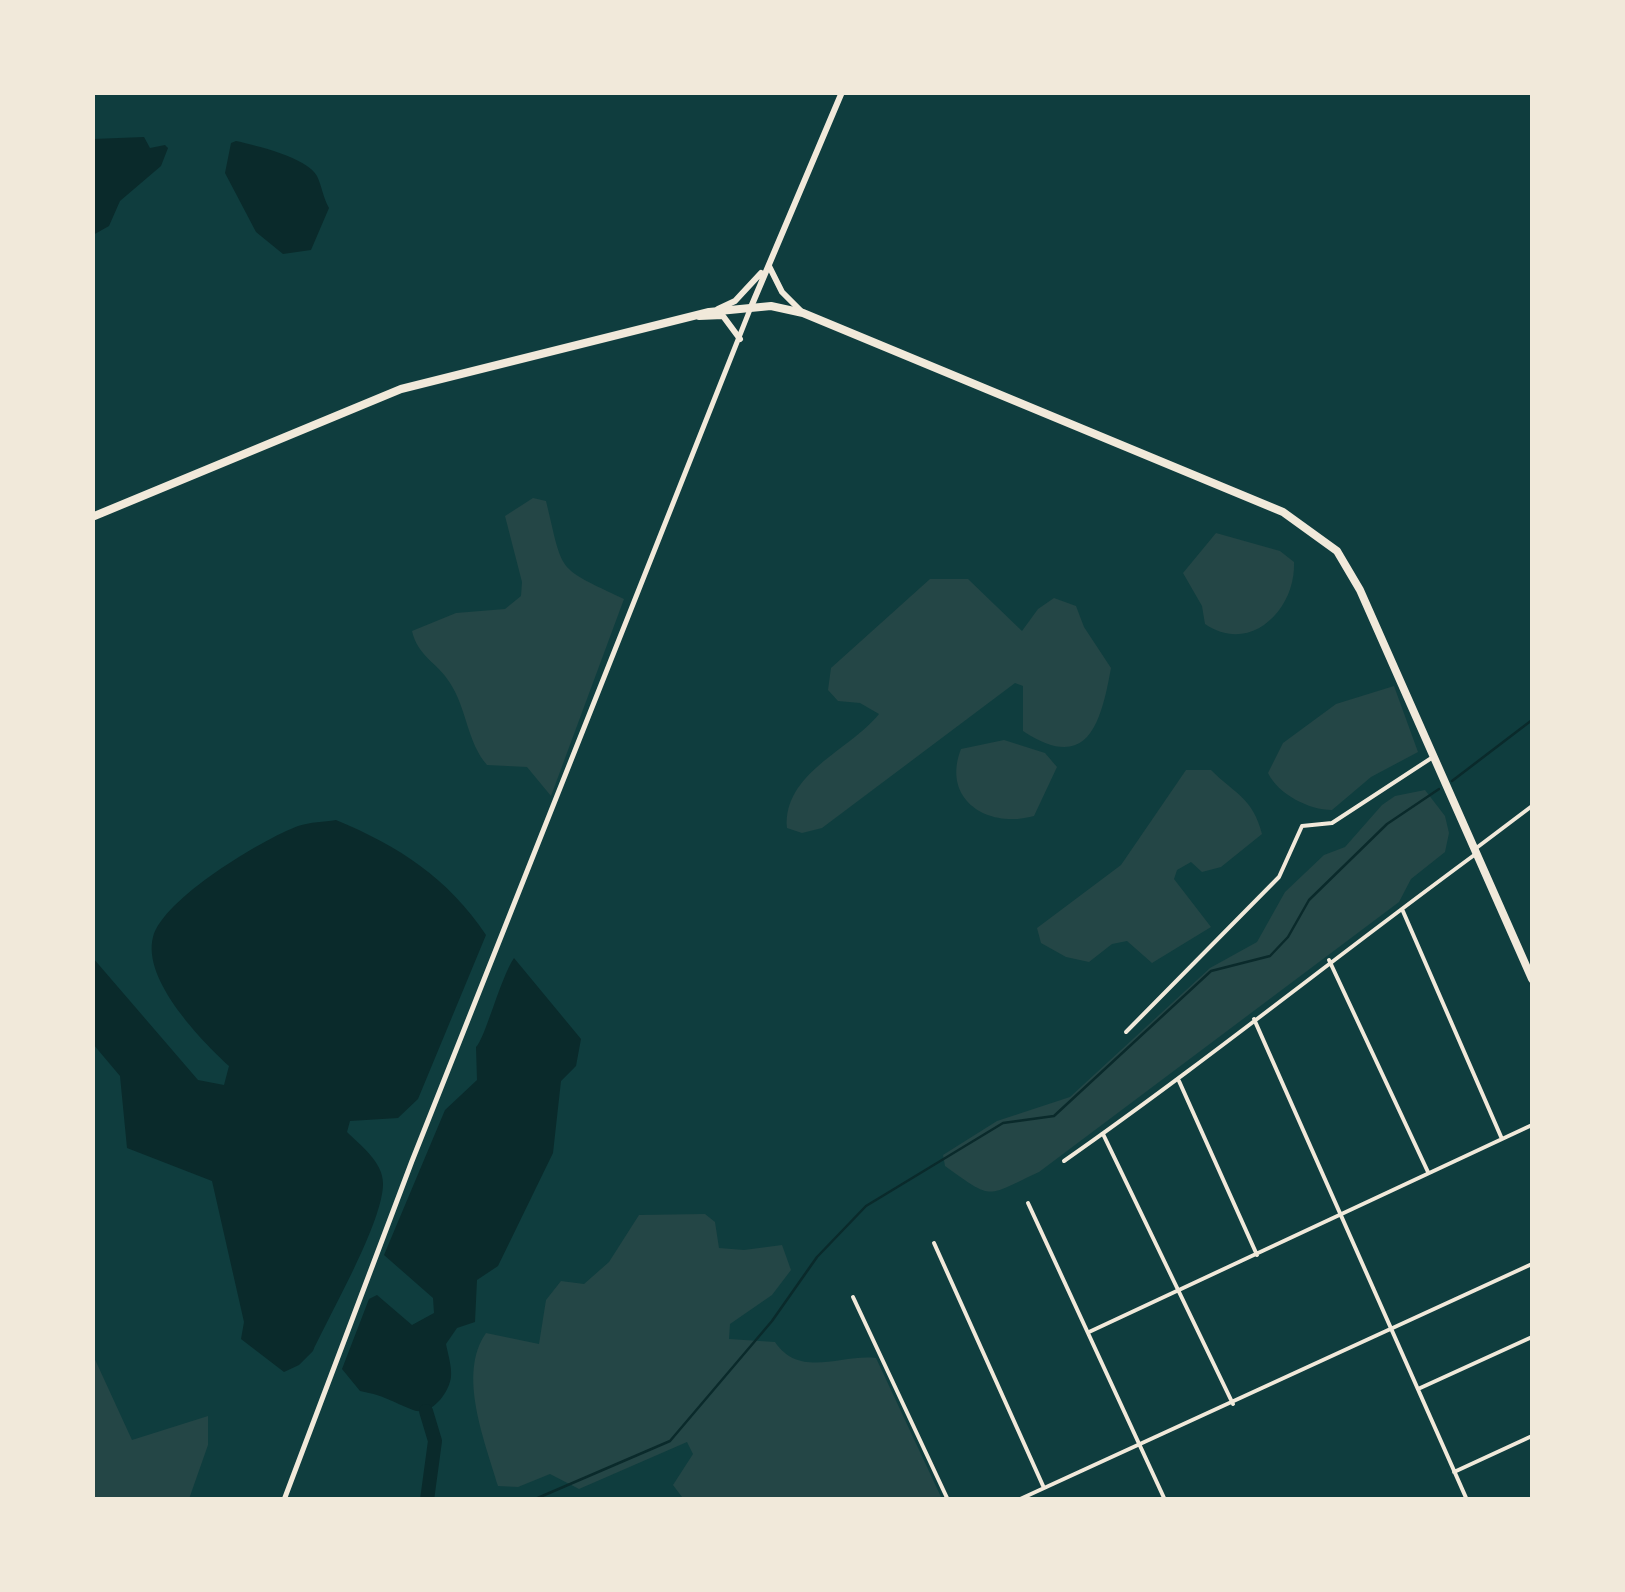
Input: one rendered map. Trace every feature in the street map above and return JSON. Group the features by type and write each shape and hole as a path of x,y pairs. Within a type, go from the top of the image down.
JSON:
{"highway":[{"path":"92,517 384,395 709,312 752,308 803,312 1284,512 1337,551 1360,590 1532,979"}],"main road":[{"path":"752,308 842,92"},
{"path":"709,312 735,302 768,264"},
{"path":"768,264 782,292 803,312"},
{"path":"693,317 723,316 740,339"}],"street":[{"path":"284,1500 412,1160 752,308"},
{"path":"1126,1032 1279,877 1302,826 1332,824 1433,757"},
{"path":"1064,1162 1179,1080 1532,806"},
{"path":"1402,908 1502,1139"},
{"path":"1329,960 1428,1172"},
{"path":"1254,1019 1467,1500"},
{"path":"1179,1080 1257,1255"},
{"path":"1089,1332 1532,1125"},
{"path":"1103,1134 1233,1404"},
{"path":"1028,1202 1165,1500"},
{"path":"934,1243 1044,1488"},
{"path":"1018,1500 1532,1264"},
{"path":"853,1297 948,1500"},
{"path":"1418,1389 1532,1337"},
{"path":"1454,1472 1532,1436"}],"shaded area":[{"path":"144,137 150,148 168,148 161,166 120,201 109,226 93,235 93,139"},
{"path":"236,141 292,158 317,176 329,208 311,250 283,254 256,232 225,173 231,143"},
{"path":"533,498 546,501 560,556 566,565 585,580 624,599 551,796 527,767 487,765 475,746 456,693 423,654 412,631 456,613 505,609 521,596 522,582 505,516"},
{"path":"1216,533 1280,551 1294,562 1293,580 1279,611 1253,631 1222,632 1205,624 1202,606 1183,573"},
{"path":"930,579 968,579 1022,631 1038,609 1054,598 1076,606 1084,627 1111,668 1096,723 1077,744 1063,747 1045,743 1023,731 1023,686 1015,683 822,828 802,833 787,828 795,792 806,778 879,714 860,703 838,701 828,690 831,668"},
{"path":"1394,686 1418,752 1371,777 1332,810 1295,799 1273,781 1268,773 1283,743 1336,704"},
{"path":"1004,740 1045,753 1057,767 1034,816 1017,819 985,814 963,796 957,767 961,749"},
{"path":"1186,770 1211,770 1248,804 1262,834 1221,867 1202,872 1191,862 1177,870 1174,879 1211,927 1152,963 1127,941 1112,944 1089,962 1066,957 1041,943 1037,928 1121,865"},
{"path":"1425,790 1445,816 1449,833 1445,852 1411,879 1399,902 1039,1172 990,1192 945,1166 943,1155 997,1121 1070,1097 1210,968 1257,942 1285,892 1324,855 1345,847 1395,796"},
{"path":"336,820 381,841 420,866 455,897 486,935 418,1099 398,1118 350,1121 347,1132 370,1154 382,1175 381,1199 366,1243 313,1351 299,1365 284,1372 241,1339 244,1322 212,1181 127,1148 120,1076 93,1044 93,958 198,1080 224,1085 229,1066 190,1025 165,990 156,972 153,937 175,906 238,857 298,826"},
{"path":"514,958 581,1039 576,1066 561,1081 553,1153 498,1266 477,1280 475,1322 457,1328 446,1344 451,1373 447,1390 432,1407 413,1410 360,1391 342,1369 369,1299 377,1295 412,1325 434,1313 433,1298 384,1255 445,1110 477,1080 476,1047"},
{"path":"705,1214 715,1222 719,1248 744,1250 782,1245 791,1270 772,1295 730,1324 729,1339 775,1342 796,1360 809,1362 876,1358 942,1499 682,1497 673,1485 693,1454 687,1442 579,1489 550,1474 518,1487 498,1486 474,1388 474,1368 486,1333 539,1344 546,1300 561,1281 584,1284 609,1262 639,1215"},
{"path":"92,1353 132,1440 208,1416 208,1445 189,1499 93,1499"}],"waterway":[{"path":"1452,781 1532,720"},
{"path":"533,1500 670,1441 772,1321 817,1257 866,1206 1003,1123 1054,1116 1211,971 1270,956 1288,937 1309,900 1387,824 1439,789"},
{"path":"426,1411 435,1441 427,1500"}]}
